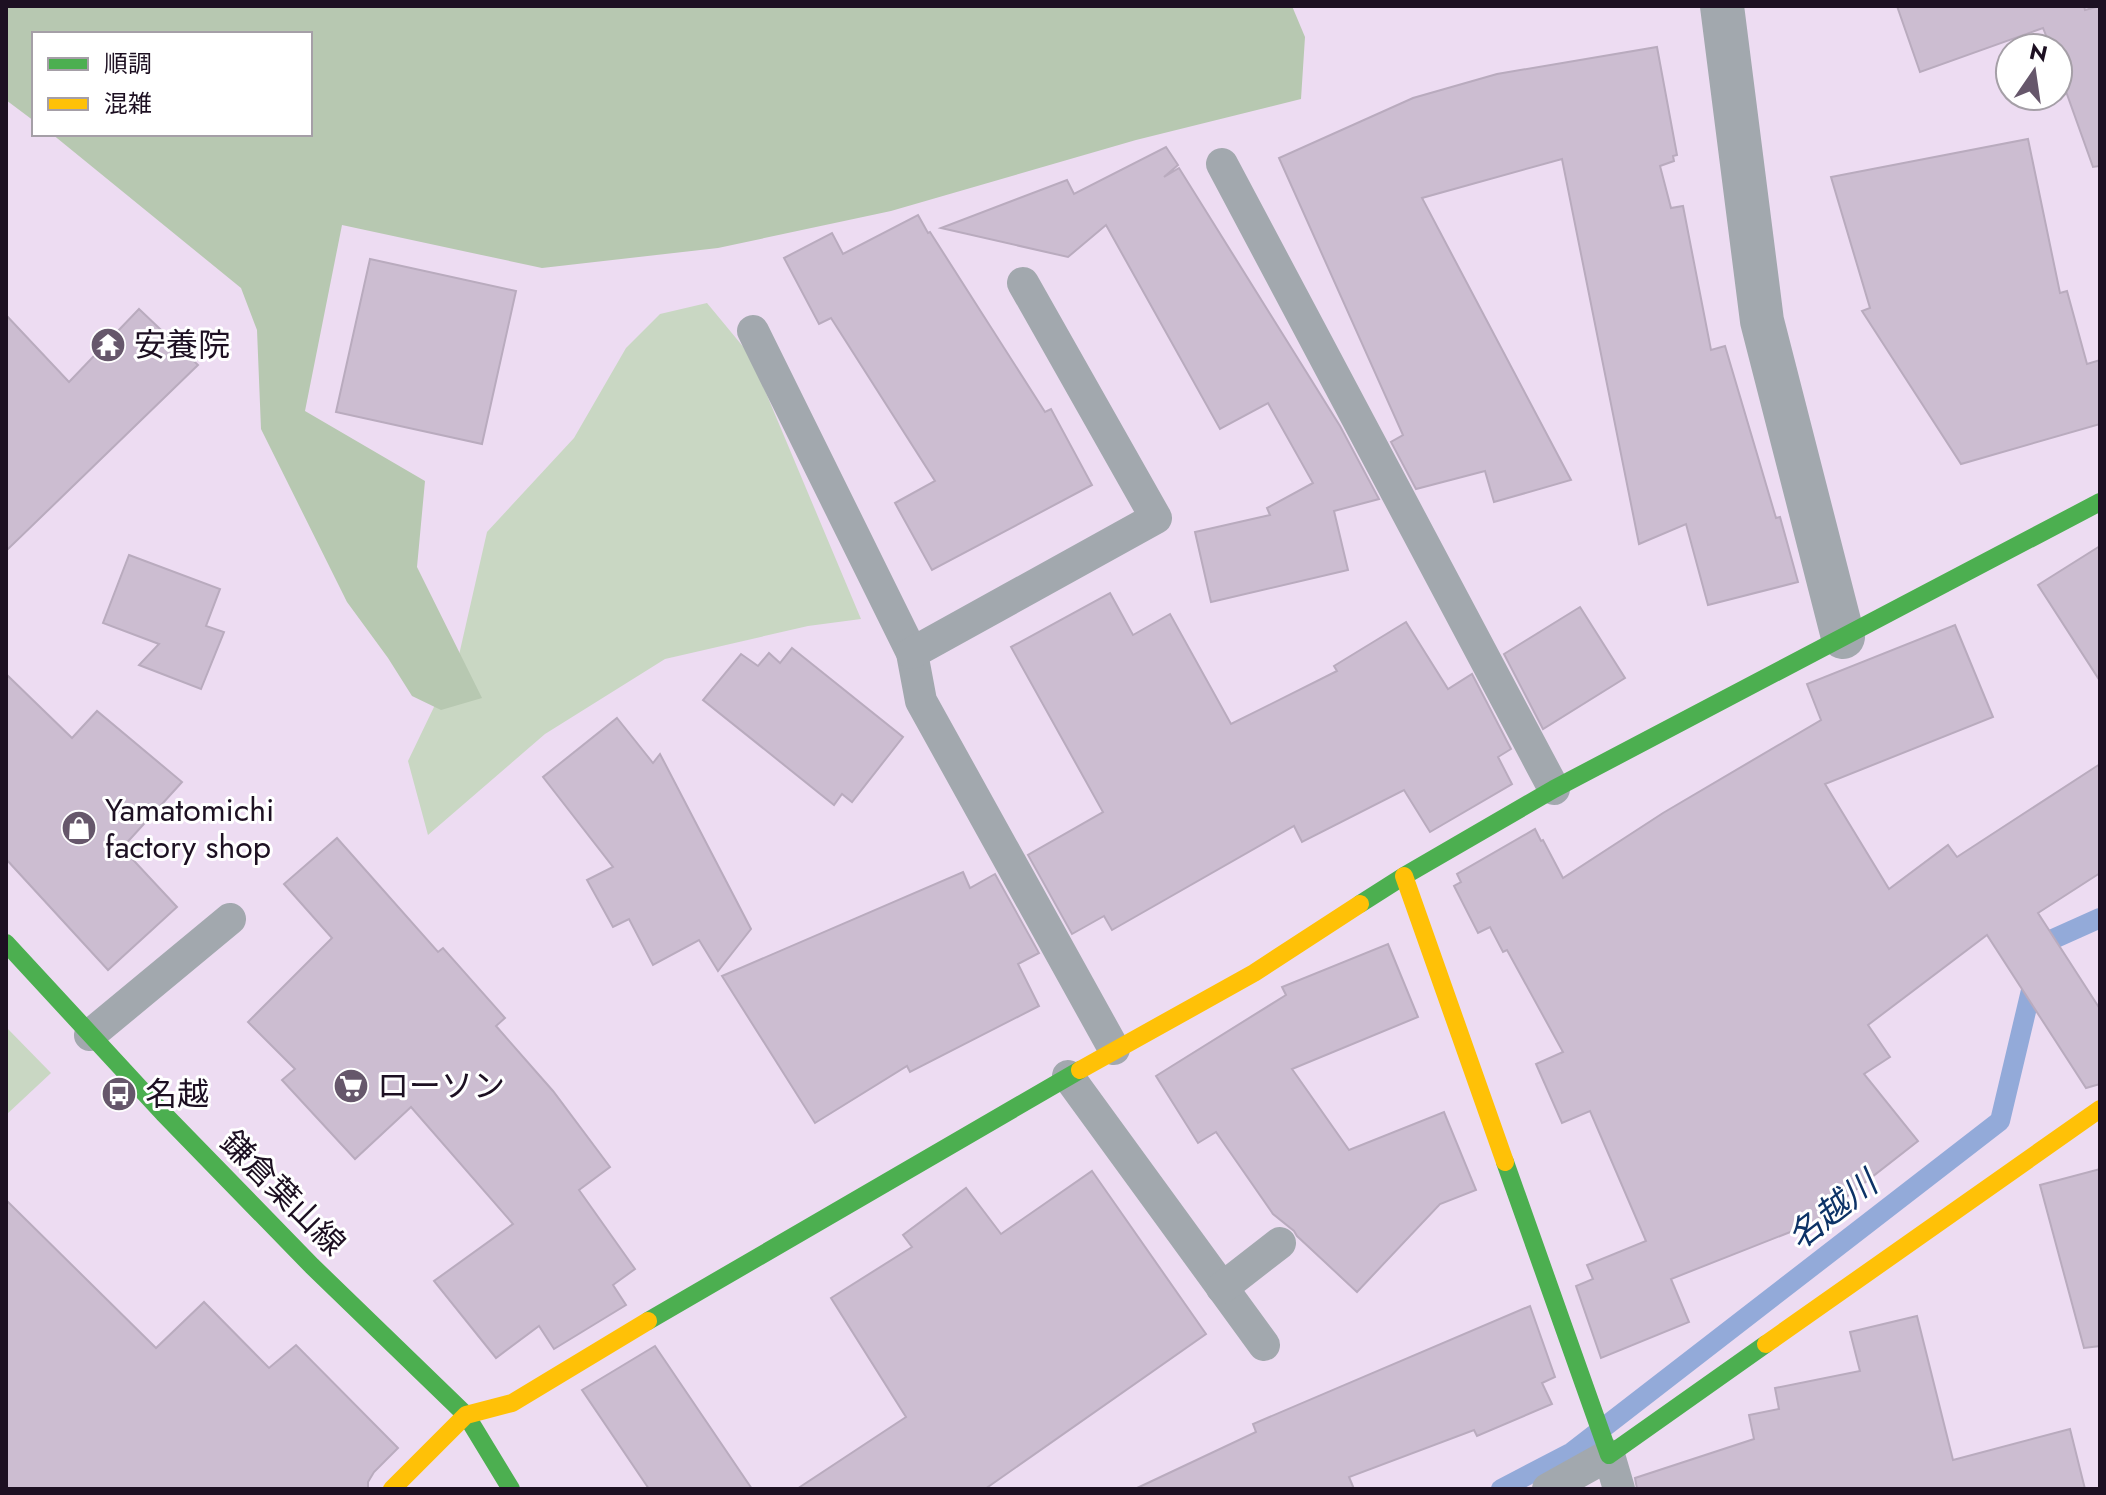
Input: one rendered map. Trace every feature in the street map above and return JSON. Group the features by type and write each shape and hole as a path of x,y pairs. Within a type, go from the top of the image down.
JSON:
{"street":[{"path":"1722,6 1762,321 1843,637"},
{"path":"392,1489 466,1415 512,1403 1114,1049 1254,973 1404,876 1554,789 2100,502"},
{"path":"1404,876 1609,1455 2100,1109"},
{"name":"鎌倉葉山線","path":"6,943 163,1113 312,1266 466,1415 511,1489"}],"lane":[{"path":"1222,164 1554,789"},
{"path":"912,653 1156,518 1023,283"},
{"path":"753,331 912,653 921,701 1114,1049"},
{"path":"90,1035 230,919"},
{"path":"1068,1076 1264,1345"},
{"path":"1222,1288 1280,1243"},
{"path":"1548,1489 1609,1455 1619,1489"}],"green space":[{"path":"6,6 1292,6 1305,37 1301,99 1136,140 891,211 718,248 542,268 342,225 305,411 425,481 417,567 482,698 441,710 412,696 347,602 261,429 257,330 241,288 54,136 312,136 312,32 32,32 32,120 6,100"},
{"path":"707,303 750,355 861,619 808,626 665,659 545,734 428,835 408,761 459,655 487,532 574,438 626,348 660,314"},
{"path":"6,1027 51,1073 6,1115"}],"building":[{"path":"1897,6 2084,6 2085,10 2100,6 2100,166 2093,167 2073,112 2074,32 2045,32 2043,28 2032,32 1994,32 1994,46 1920,72"},
{"path":"1657,47 1677,155 1673,156 1674,161 1660,166 1671,208 1683,206 1711,350 1725,346 1798,582 1708,605 1686,524 1639,544 1562,159 1422,198 1571,480 1494,502 1485,471 1416,489 1391,442 1403,435 1279,158 1413,98 1497,74"},
{"path":"2028,139 2060,293 2067,291 2087,364 2100,360 2100,424 1961,464 1862,311 1870,308 1831,177"},
{"path":"1166,147 1178,165 1164,177 1179,168 1340,426 1379,499 1334,511 1348,570 1211,602 1195,532 1270,515 1267,508 1313,483 1268,403 1220,429 1106,225 1068,257 941,228 1067,180 1074,194"},
{"path":"918,215 1045,412 1051,409 1092,485 932,570 895,503 935,481 831,318 819,324 784,258 832,233 843,254"},
{"path":"370,259 516,291 482,444 336,412"},
{"path":"139,309 198,365 6,551 6,315 69,382"},
{"path":"2100,546 2100,681 2038,585"},
{"path":"129,555 220,589 206,626 224,632 201,689 139,665 159,644 103,623"},
{"path":"1110,593 1133,635 1170,614 1231,724 1337,671 1334,666 1406,622 1448,689 1472,674 1511,749 1498,757 1512,784 1430,832 1404,790 1302,842 1294,826 1112,930 1104,916 1072,934 1028,855 1103,812 1011,647"},
{"path":"1580,607 1625,678 1543,729 1504,654"},
{"path":"1955,625 1993,717 1825,784 1889,889 1948,845 1957,857 2100,764 2100,873 2038,913 2100,1009 2100,1084 2086,1088 1987,935 1868,1025 1890,1057 1864,1074 1918,1141 1813,1223 1671,1279 1689,1322 1601,1358 1576,1286 1593,1279 1587,1265 1646,1241 1590,1111 1562,1123 1536,1064 1563,1052 1507,950 1503,952 1490,927 1478,933 1454,886 1461,882 1457,874 1535,829 1563,878 1663,813 1821,720 1807,684"},
{"path":"792,648 903,737 852,802 842,794 834,805 703,700 741,654 758,666 769,653 780,663"},
{"path":"6,674 72,738 97,711 182,782 122,848 177,907 108,970 6,859"},
{"path":"617,718 653,763 660,754 751,929 718,971 699,940 653,965 629,919 613,927 587,880 613,867 543,777"},
{"path":"337,838 438,952 443,948 505,1018 496,1026 553,1091 610,1167 579,1190 635,1269 613,1285 626,1305 554,1349 539,1326 496,1358 434,1281 513,1224 411,1107 355,1159 282,1080 295,1069 248,1022 332,938 284,884"},
{"path":"963,872 970,888 995,874 1039,953 1018,964 1039,1006 910,1072 907,1066 815,1123 722,976"},
{"path":"1388,944 1418,1017 1292,1069 1349,1150 1444,1112 1476,1190 1440,1204 1357,1292 1273,1214 1216,1132 1198,1143 1156,1076 1286,995 1282,987"},
{"path":"2100,1169 2100,1346 2084,1348 2040,1185"},
{"path":"1092,1171 1206,1334 985,1489 797,1489 906,1417 831,1298 912,1247 903,1235 966,1188 1001,1234"},
{"path":"6,1200 156,1348 204,1302 269,1368 296,1345 398,1448 374,1472 368,1489 6,1489"},
{"path":"1530,1306 1555,1377 1542,1383 1552,1404 1477,1436 1474,1430 1349,1477 1354,1489 1135,1489 1256,1432 1253,1424"},
{"path":"1917,1316 1953,1460 2070,1429 2085,1489 1637,1489 1635,1478 1754,1439 1749,1415 1779,1409 1775,1388 1860,1371 1850,1332"},
{"path":"655,1346 752,1489 649,1489 582,1390"}],"waterway":[{"name":"名越川","path":"1501,1489 1572,1452 2000,1121 2042,944 2100,918"}],"traffic: fast":[{"path":"1360,904 1554,789 2100,502"},
{"path":"6,943 163,1113 312,1266 466,1415 511,1489"},
{"path":"648,1321 1080,1070"},
{"path":"1505,1162 1609,1455 1766,1344"}],"traffic: slow":[{"path":"1404,876 1505,1162"},
{"path":"1080,1070 1254,973 1360,904"},
{"path":"1766,1344 2100,1109"},
{"path":"392,1489 466,1415 512,1403 648,1321"}],"place":[{"name":"安養院","path":"108,345"},
{"name":"Yamatomichi factory shop","path":"79,828"},
{"name":"ローソン","path":"351,1086"},
{"name":"名越","path":"119,1094"}]}
